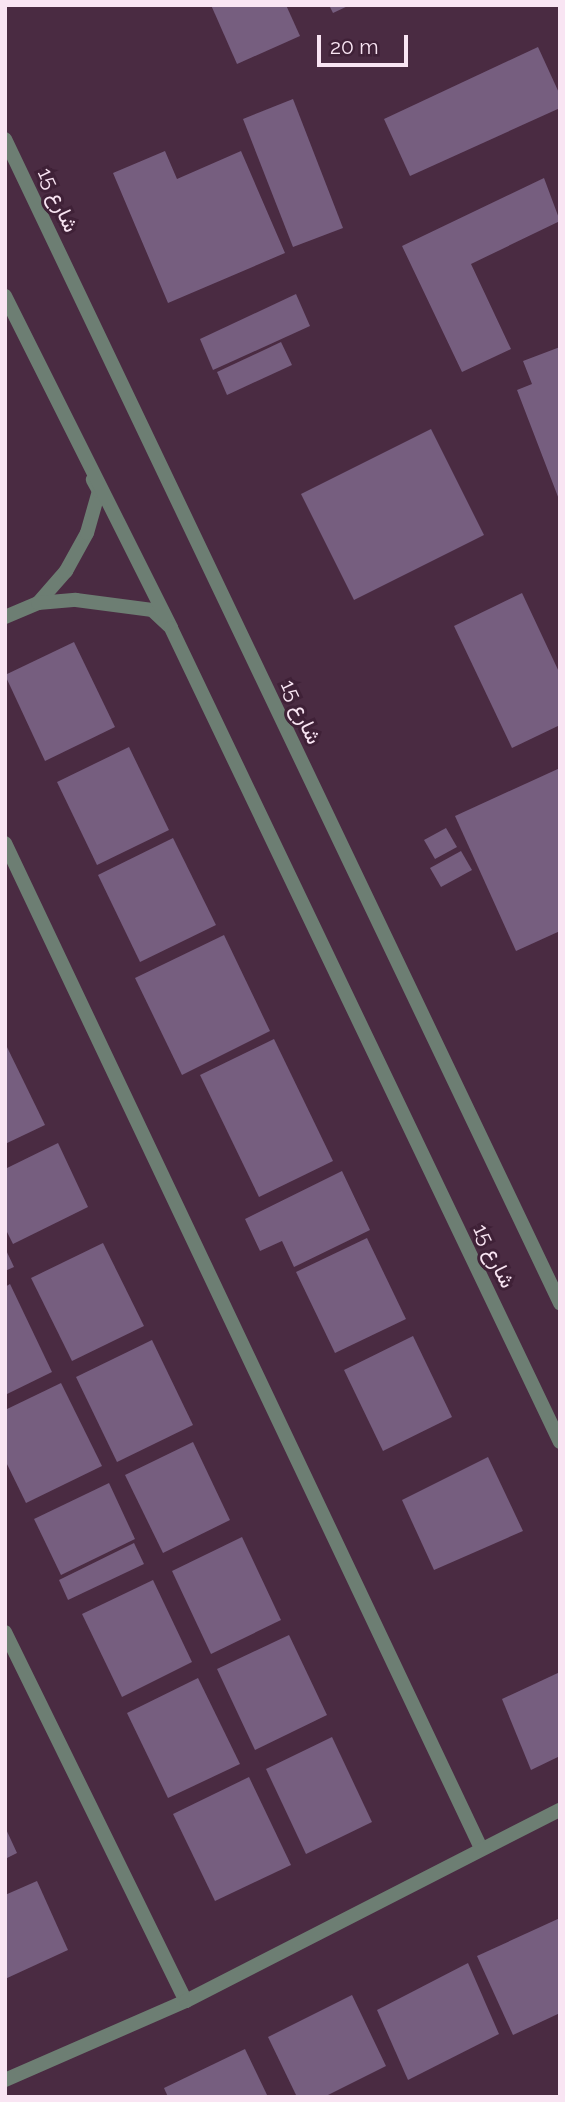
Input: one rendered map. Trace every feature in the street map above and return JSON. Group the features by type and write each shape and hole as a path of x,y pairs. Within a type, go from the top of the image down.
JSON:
{"street":[{"name":"شارع 15","path":"5,139 560,1303"},
{"name":"شارع 15","path":"5,297 171,628 560,1442"},
{"path":"5,297 99,491 87,533 66,571 38,603"},
{"path":"5,617 38,603 114,602 152,610 171,628"},
{"path":"5,843 481,1848"},
{"path":"5,1632 186,2001"},
{"path":"5,2080 186,2001 560,1810"}],"building":[{"path":"211,5 286,5 300,36 237,64"},
{"path":"329,5 350,5 333,13"},
{"path":"538,47 560,95 560,108 410,176 384,119"},
{"path":"293,99 343,228 293,247 243,119"},
{"path":"165,151 177,179 241,151 285,253 168,303 113,173"},
{"path":"544,178 560,221 471,264 511,349 462,372 402,246"},
{"path":"296,294 310,326 213,370 200,339"},
{"path":"281,342 292,365 227,395 217,372"},
{"path":"560,347 560,502 517,390 532,384 523,361"},
{"path":"431,429 484,535 354,600 301,494"},
{"path":"522,593 560,674 560,725 512,748 454,626"},
{"path":"74,642 115,727 45,761 5,675"},
{"path":"129,747 169,830 97,865 57,782"},
{"path":"560,768 560,931 516,951 455,816"},
{"path":"446,828 457,847 435,859 424,840"},
{"path":"173,838 216,925 140,962 98,875"},
{"path":"461,851 472,870 441,887 430,868"},
{"path":"224,935 270,1031 182,1075 135,978"},
{"path":"274,1039 333,1161 259,1197 200,1075"},
{"path":"5,1043 45,1125 5,1144"},
{"path":"58,1143 88,1207 13,1244 5,1228 5,1169"},
{"path":"342,1171 370,1230 294,1267 282,1241 260,1251 245,1219"},
{"path":"367,1238 406,1319 335,1353 296,1272"},
{"path":"103,1243 144,1326 72,1361 31,1278"},
{"path":"5,1248 14,1267 5,1271"},
{"path":"10,1284 52,1372 5,1395 5,1287"},
{"path":"413,1336 452,1417 383,1451 344,1370"},
{"path":"152,1340 193,1425 117,1462 76,1377"},
{"path":"61,1383 102,1466 26,1503 5,1460 5,1410"},
{"path":"193,1442 230,1520 163,1553 125,1475"},
{"path":"488,1457 523,1531 434,1570 402,1500"},
{"path":"109,1483 135,1539 61,1575 34,1519"},
{"path":"242,1537 281,1620 211,1654 172,1571"},
{"path":"134,1543 144,1564 68,1600 59,1580"},
{"path":"153,1580 192,1662 122,1697 82,1614"},
{"path":"289,1635 327,1715 255,1750 217,1669"},
{"path":"560,1672 560,1756 531,1770 502,1699"},
{"path":"198,1678 240,1764 168,1798 127,1713"},
{"path":"332,1737 372,1822 306,1854 266,1769"},
{"path":"249,1777 291,1865 215,1901 173,1814"},
{"path":"5,1827 17,1853 5,1859"},
{"path":"37,1881 68,1950 5,1979 5,1895"},
{"path":"560,1918 560,2013 513,2035 477,1956"},
{"path":"468,1963 499,2034 408,2080 377,2010"},
{"path":"352,1995 386,2066 324,2097 297,2097 268,2037"},
{"path":"245,2049 268,2097 168,2097 164,2088"}]}
